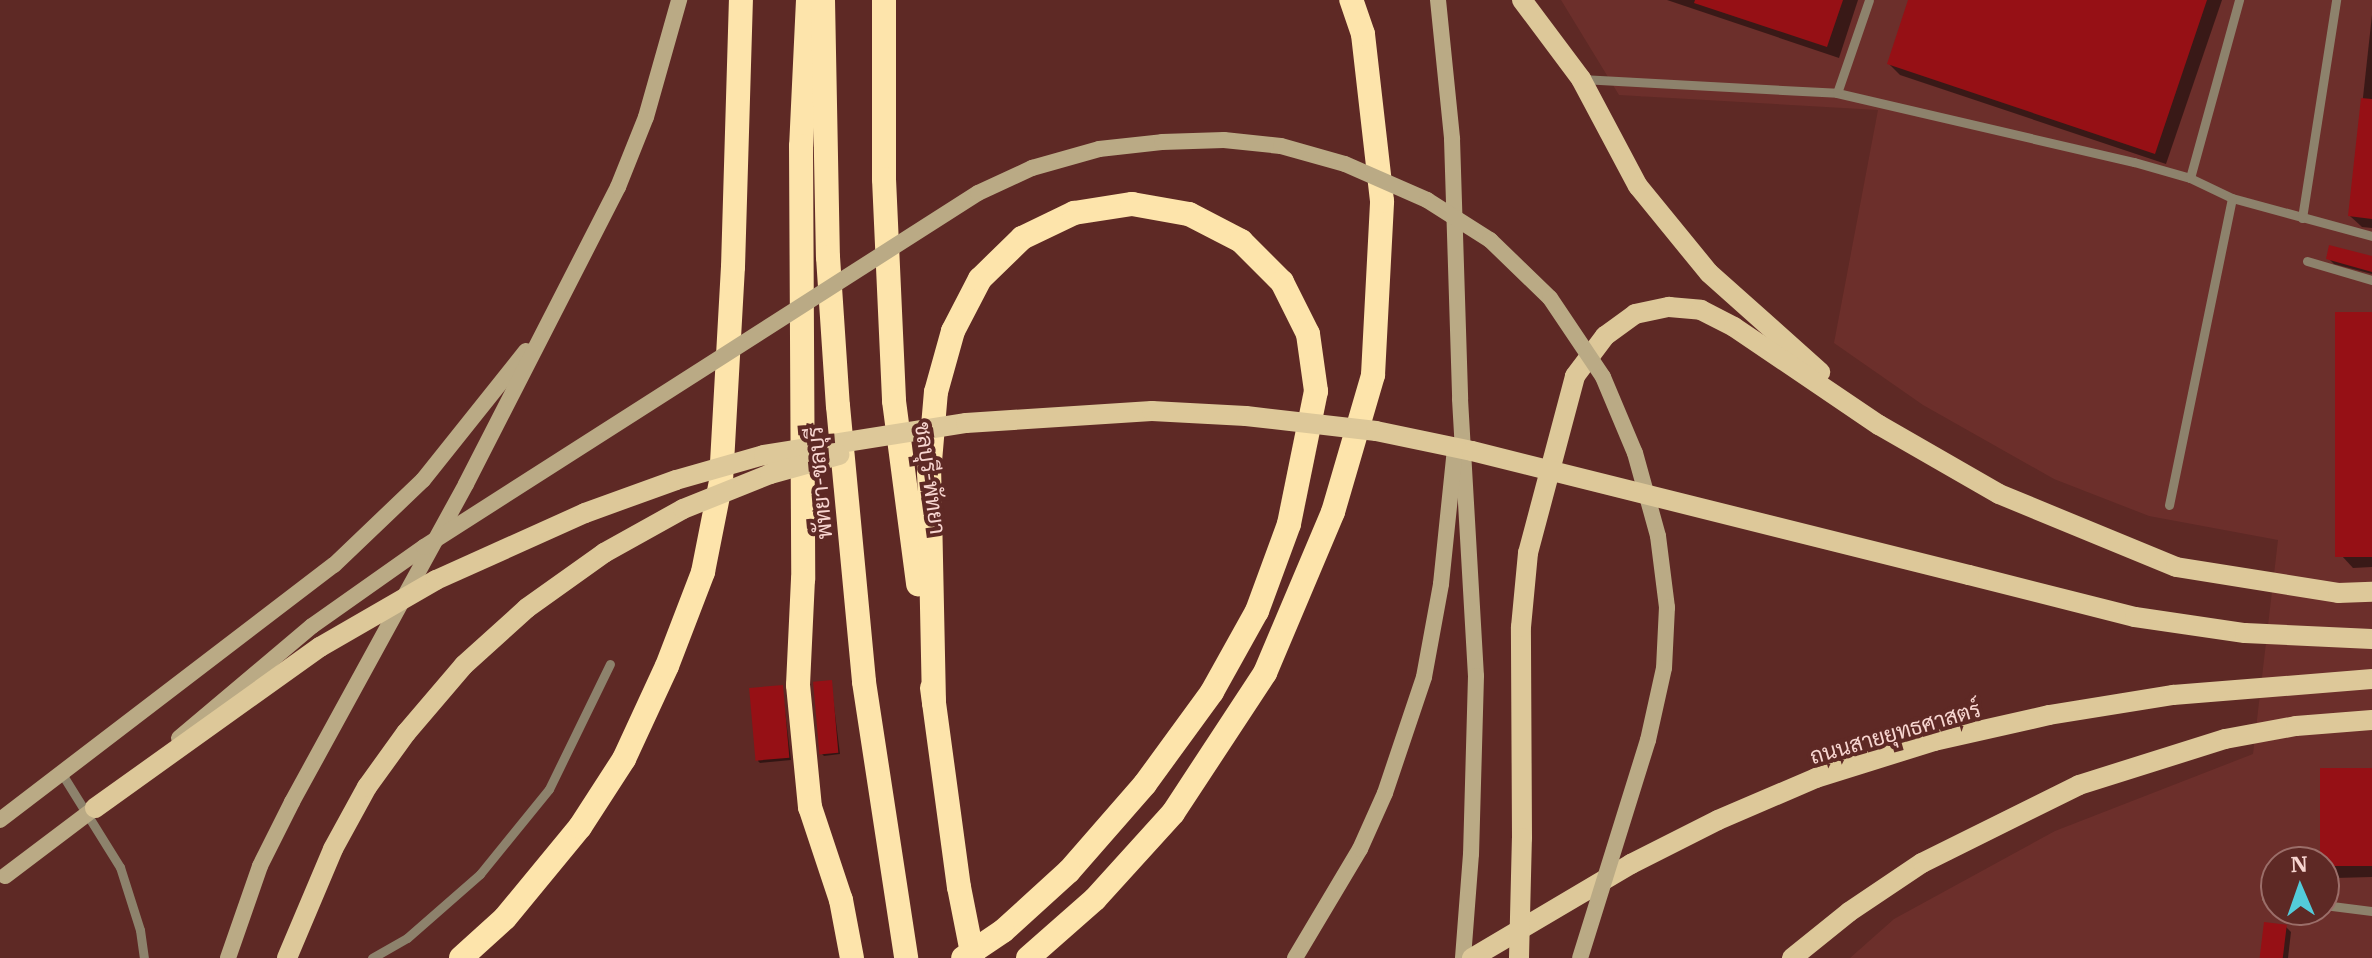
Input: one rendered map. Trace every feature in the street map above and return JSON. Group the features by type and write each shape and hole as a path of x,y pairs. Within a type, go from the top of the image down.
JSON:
{"highway":[{"path":"461,958 515,907 580,827 624,759 667,666 703,572 721,481 733,267 741,0"},
{"path":"808,0 801,146 803,595 798,699 810,807 841,900 851,954"},
{"name":"พัทยา-ชลบุรี","path":"823,0 828,257 836,384 864,682 906,958"},
{"name":"ชลบุรี-พัทยา","path":"884,0 884,179 894,401 959,887 973,958"},
{"path":"1028,958 1095,899 1173,813 1265,673 1333,512 1373,375 1382,201 1363,34 1351,0"},
{"path":"934,703 929,473 936,392 953,331 980,279 1022,238 1074,213 1132,204 1189,214 1241,241 1282,282 1308,334 1316,391 1289,524 1257,611 1212,692 1145,784 1069,871 1003,931 963,958"}],"main road":[{"path":"228,958 260,866 292,802 466,484 618,187 646,117 679,0"},
{"path":"1438,0 1452,139 1460,399 1476,676 1471,854 1463,958"},
{"path":"1522,0 1581,79 1638,186 1709,273 1879,425"},
{"path":"95,808 312,626 387,573 978,193 1032,168 1099,149 1162,142 1239,142 1281,146 1345,164 1427,200 1490,240 1550,298 1603,377 1635,453 1658,536 1667,607 1664,668 1648,740 1580,958"},
{"path":"1519,958 1521,627 1528,553 1575,376 1605,336 1635,314 1669,307 1701,310 1734,327 1879,425 1999,494 2176,567 2338,593 2372,592"},
{"path":"0,820 334,565 423,480 547,324"},
{"path":"1295,958 1360,849 1385,793 1424,677 1441,584 1460,399"},
{"path":"0,880 320,647 436,580 585,513 676,480 764,455 966,423 1152,411 1246,416 1376,431 1472,451 2135,617 2245,633 2372,639"},
{"path":"287,958 333,849 367,787 406,733 464,665 527,608 604,553 683,509 770,474 966,423"},
{"name":"ถนนสายยุทธศาสตร์","path":"1472,958 1631,864 1718,820 1816,778 1934,741 2049,715 2173,695 2372,679"},
{"path":"1792,958 1849,912 1922,863 2079,785 2225,739 2296,726 2372,720"}],"lane":[{"path":"1837,93 1869,0"},
{"path":"2190,178 2239,0"},
{"path":"2302,218 2336,0"},
{"path":"1581,79 1837,93 2190,178 2232,198 2372,236"},
{"path":"2169,505 2232,198"},
{"path":"2307,261 2372,280"},
{"path":"372,958 407,938 480,874 549,789 610,664"},
{"path":"62,774 120,867 140,930 144,958"},
{"path":"2340,907 2372,911"}],"shaded area":[{"path":"1561,0 2372,0 2372,958 1850,958 1894,919 2055,831 2253,754 2278,540 2149,516 2054,479 1923,405 1834,343 1878,110 1619,95"}],"building":[{"path":"1695,0 1843,0 1827,47 1694,3"},
{"path":"1908,0 2207,0 2155,154 1887,64"},
{"path":"2361,98 2372,99 2372,219 2348,216"},
{"path":"2329,245 2372,256 2372,272 2326,259"},
{"path":"2335,312 2372,312 2372,557 2335,557"},
{"path":"832,680 838,753 819,754 813,682"},
{"path":"783,685 789,758 755,761 749,688"},
{"path":"2320,768 2372,768 2372,866 2340,866 2340,846 2320,846"},
{"path":"2264,926 2287,926 2283,958 2260,958"}]}
